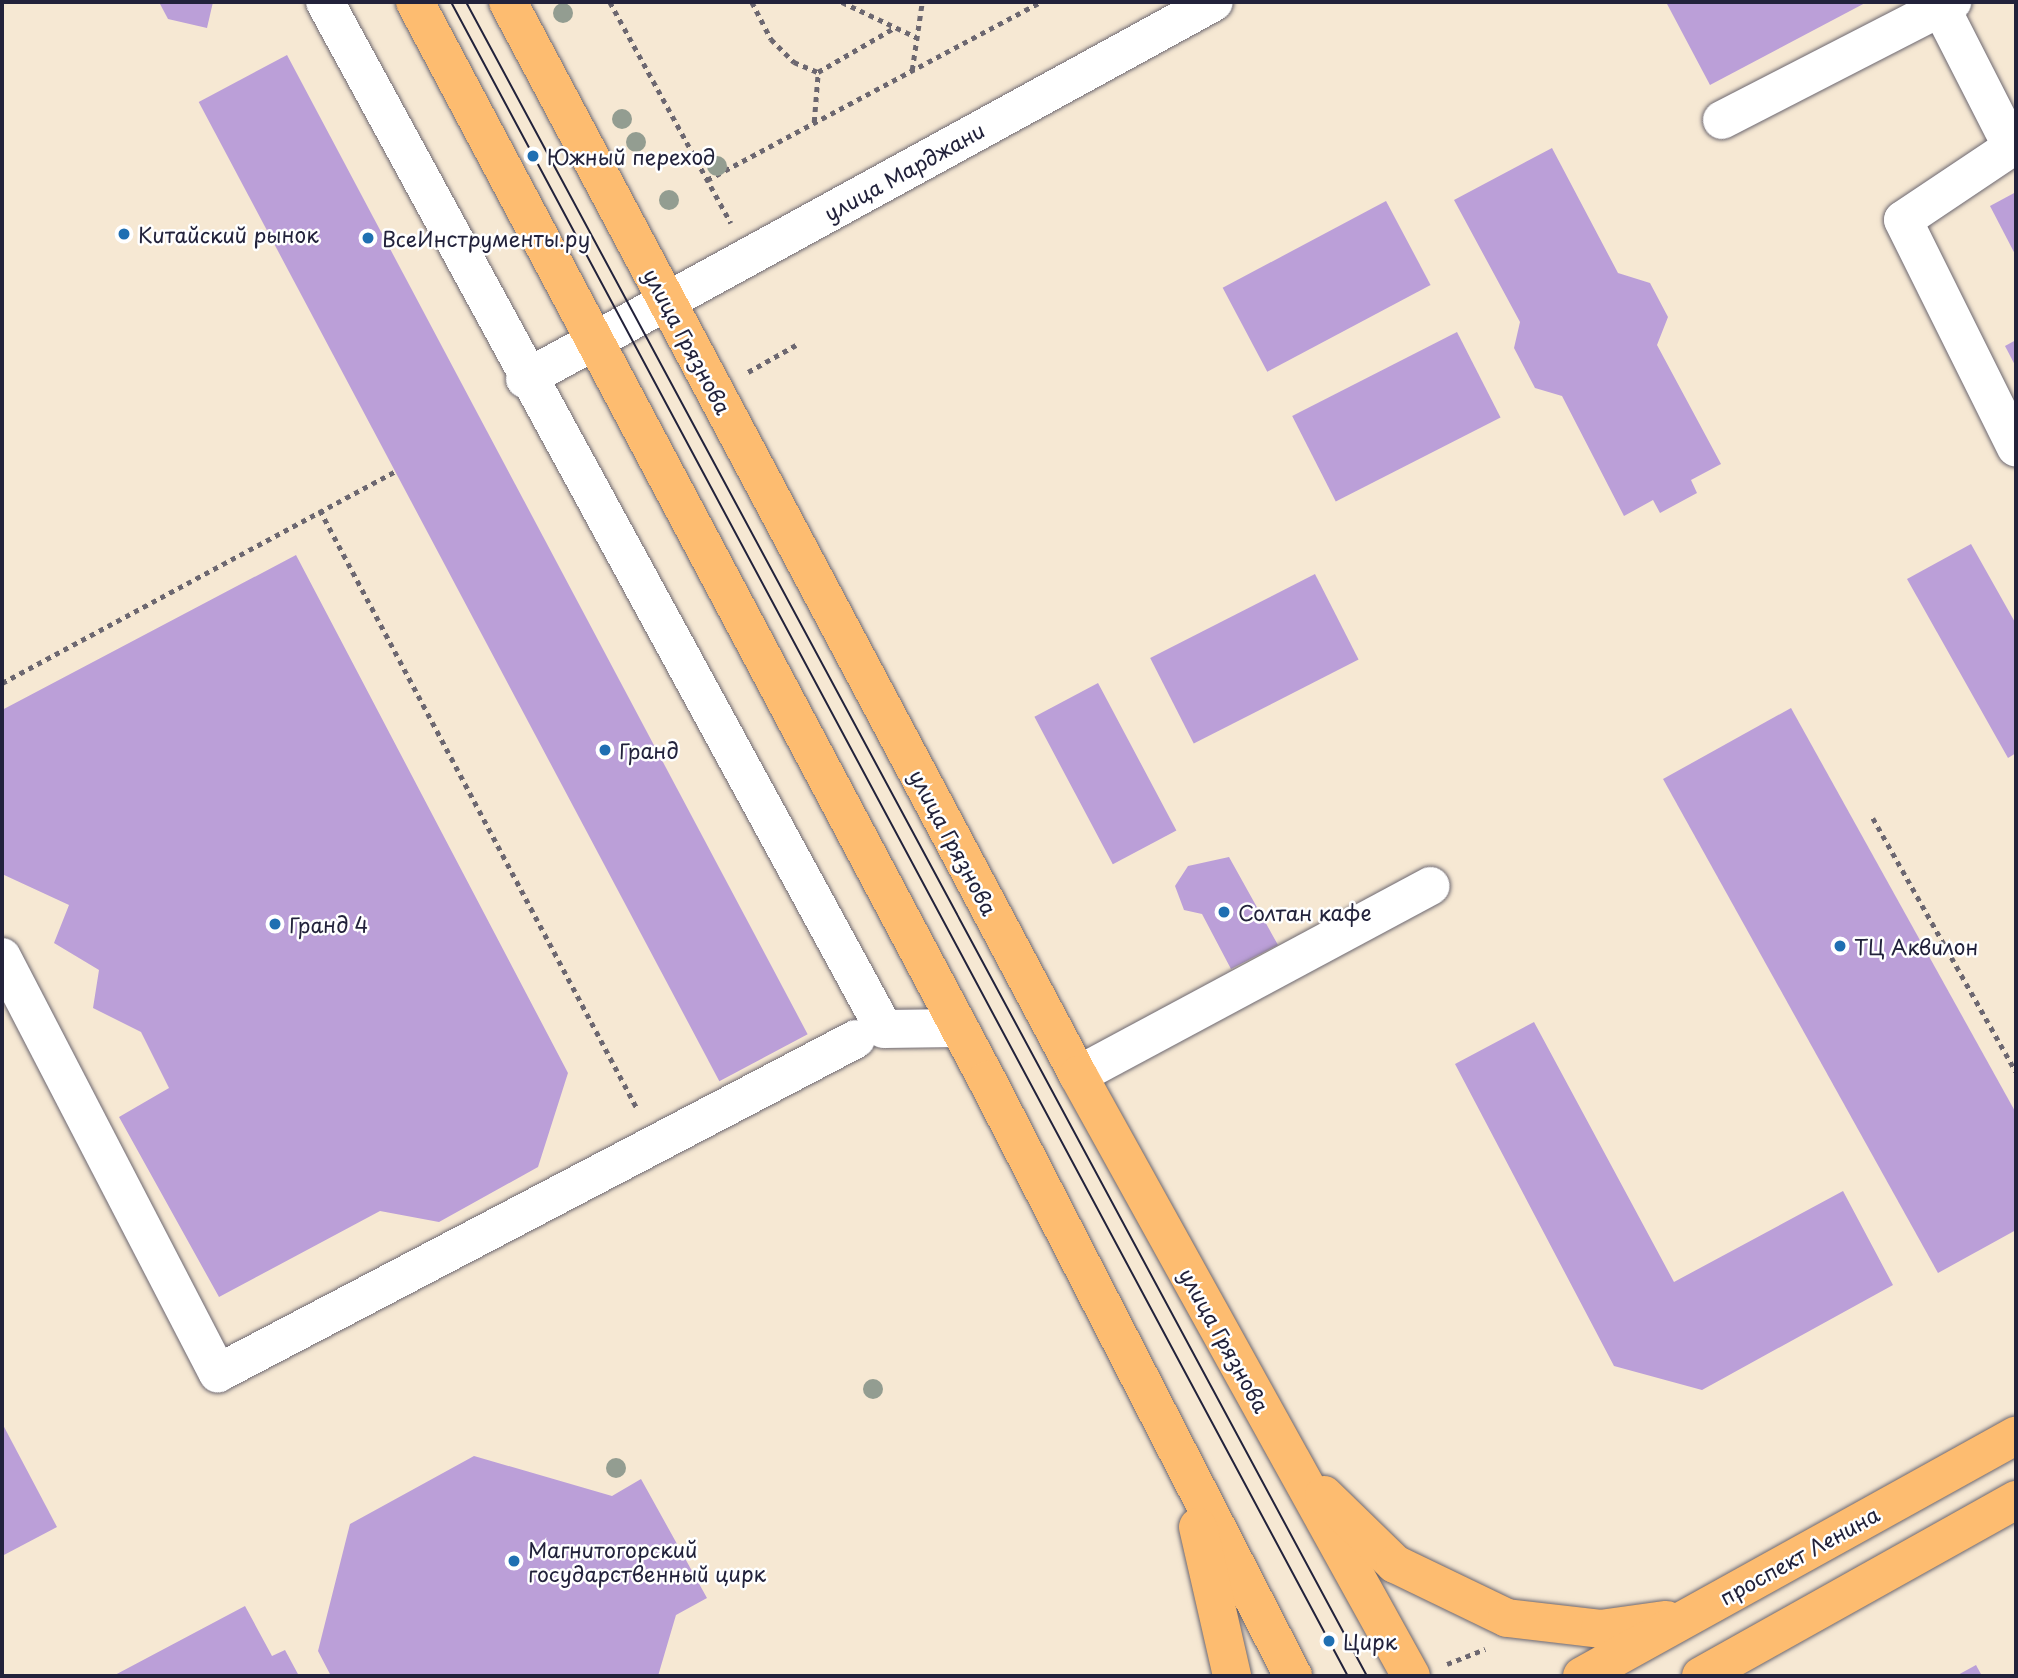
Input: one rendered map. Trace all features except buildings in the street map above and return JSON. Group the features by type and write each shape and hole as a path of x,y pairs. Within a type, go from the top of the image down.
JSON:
{"main road":[{"path":"415,2 959,1028 1182,1468 1293,1676"},
{"name":"улица Грязнова","path":"508,2 1078,1075 1296,1468 1428,1670"},
{"name":"проспект Ленина","path":"1582,1676 2016,1435"},
{"path":"1182,1468 1232,1676"},
{"path":"1296,1468 1395,1564 1507,1618 1600,1629 1689,1617"},
{"path":"1707,1674 2016,1500"}],"street":[{"path":"325,2 525,379 884,1029 959,1028"},
{"name":"улица Марджани","path":"525,379 1214,2"},
{"path":"1722,120 1943,4 2014,148 1903,220 2016,448"},
{"path":"1078,1075 1431,886"},
{"path":"2,957 218,1373 856,1039"}],"path":[{"path":"610,2 736,233"},
{"path":"752,2 771,39 794,62 818,72"},
{"path":"842,2 916,37"},
{"path":"912,70 922,2"},
{"path":"707,180 1040,2"},
{"path":"818,72 894,28"},
{"path":"814,122 818,72"},
{"path":"735,379 796,345"},
{"path":"2,683 397,470"},
{"path":"320,510 655,1142"},
{"path":"1873,818 2016,1072"},
{"path":"1428,1670 1495,1645"}],"tram line":[{"path":"451,2 1348,1676"},
{"path":"466,2 1367,1676"}],"place":[{"name":"Южный переход","path":"533,156"},
{"name":"Китайский рынок","path":"124,234"},
{"name":"ВсеИнструменты.ру","path":"368,238"},
{"name":"Гранд","path":"605,750"},
{"name":"Солтан кафе","path":"1224,912"},
{"name":"Гранд 4","path":"275,924"},
{"name":"ТЦ Аквилон","path":"1840,946"},
{"name":"Магнитогорский государственный цирк","path":"514,1561"},
{"name":"Цирк","path":"1329,1641"}]}
